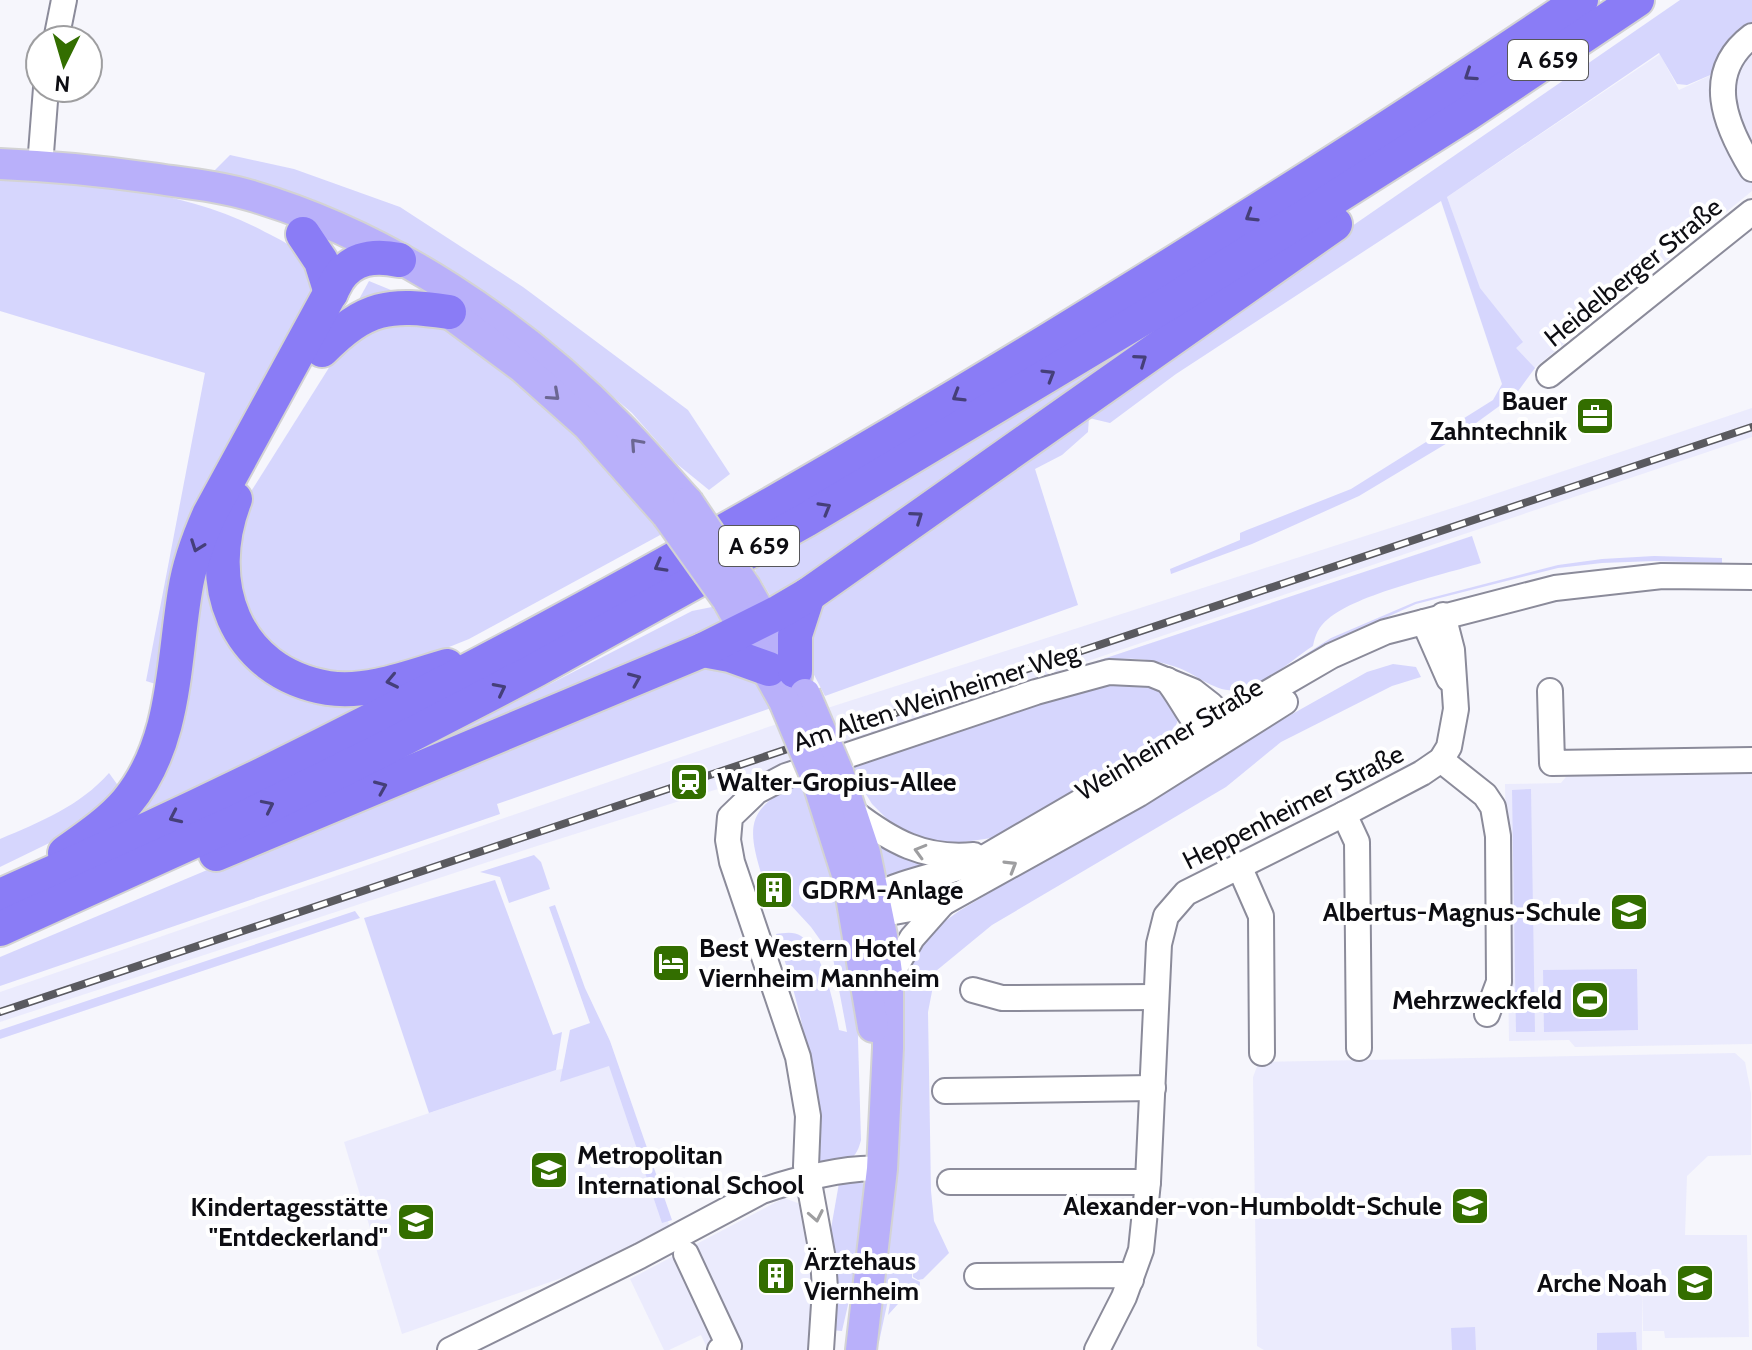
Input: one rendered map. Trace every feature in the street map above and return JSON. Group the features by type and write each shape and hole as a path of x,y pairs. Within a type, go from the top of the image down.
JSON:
{"highway":[{"name":"A 659","path":"5,910 521,645 802,487 964,392 1290,192 1581,0"},
{"name":"A 659","path":"5,910 236,822 563,655 806,520 1202,282 1467,114 1637,0"},
{"path":"5,910 77,907 143,883 317,814 703,650 756,624 808,595 1367,201 1467,114"},
{"path":"303,234 321,261 331,293"},
{"path":"356,247 355,289 322,350 241,482 227,520 221,562 224,592 232,618 272,666 298,680 329,688 357,688 395,681 521,645"},
{"path":"5,910 126,803 150,768 167,725 185,589 194,551 216,502 356,247"},
{"path":"356,247 376,257 399,260"},
{"path":"322,350 353,321 375,312 407,307 449,312"},
{"path":"703,650 730,655 788,684 799,617 808,595"}],"main road":[{"path":"0,164 211,186 252,196 356,247 523,368 677,509"},
{"path":"153,178 303,234 356,247"},
{"path":"399,260 496,321 561,372 619,426 756,624 788,684 828,776 853,812 869,905 888,980 882,1169 861,1350"},
{"path":"828,776 839,843 869,905 875,1036 884,1118"},
{"path":"845,1350 868,1276"}],"street":[{"path":"59,24 64,0"},
{"path":"1752,36 1740,45 1727,63 1722,84 1722,103 1752,169"},
{"path":"40,166 45,104"},
{"name":"Heidelberger Straße","path":"1549,375 1752,212"},
{"name":"Weinheimer Straße","path":"869,905 891,888 966,866 996,851 1214,731 1263,715 1434,619 1509,597 1603,580 1662,576 1752,577"},
{"name":"Heppenheimer Straße","path":"1097,1350 1131,1280 1141,1250 1148,1182 1159,944 1166,916 1186,893 1344,814 1441,760 1454,732 1456,692 1429,639 1434,619"},
{"name":"Am Alten Weinheimer Weg","path":"820,1177 805,1160 808,1116 805,1087 798,1057 732,862 728,840 730,817 757,791 786,776 1077,679 1123,671 1166,679 1214,731"},
{"path":"1550,691 1552,763 1752,760"},
{"name":"Weinheimer Straße","path":"869,905 910,910 943,903 1139,794 1214,731"},
{"path":"1441,760 1485,795 1493,807 1498,836 1499,982 1487,1014"},
{"name":"Weinheimer Straße","path":"853,812 884,836 925,853 956,857 996,851"},
{"path":"1344,814 1357,842 1359,1048"},
{"path":"1239,866 1261,916 1262,1053"},
{"name":"Weinheimer Straße","path":"888,980 912,938 943,903"},
{"path":"973,990 1002,998 1156,997"},
{"path":"945,1091 1153,1088"},
{"path":"461,1348 762,1191 850,1170 882,1169"},
{"path":"820,1177 825,1289 821,1350"},
{"path":"950,1182 1148,1182"},
{"path":"686,1254 724,1348"},
{"path":"977,1276 1122,1275 1131,1280"}],"shaded area":[{"path":"1680,0 1752,0 1752,26 1715,73 1687,85 1677,84 1659,53 1447,197 1480,288 1523,342 1516,348 1535,368 1516,394 1454,439 1359,496 1252,544 1171,574 1170,569 1240,540 1240,533 1351,489 1493,400 1502,384 1441,201 1176,374 1110,423 1089,418 1088,432 1062,455 1035,469 1078,605 825,696 811,669 808,614 1088,408"},
{"path":"1660,54 1679,90 1752,56 1752,191 1527,374 1479,288 1447,197"},
{"path":"230,155 294,169 400,207 523,287 688,410 730,474 709,490 677,464 632,413 584,372 212,173"},
{"path":"0,176 136,190 202,206 234,217 284,242 301,255 308,268 315,296 278,368 162,686 146,681 205,373 0,311"},
{"path":"369,281 408,297 352,312"},
{"path":"383,322 440,326 518,380 620,474 662,534 469,639 392,670 323,678 266,646 233,590 250,493 342,347"},
{"path":"1149,335 773,600 755,571 758,566"},
{"path":"1752,408 1752,437 794,760 759,776 0,1022 0,992 768,727 1465,504"},
{"path":"1472,536 1481,563 1379,593 1341,610 1322,625 1313,646 1249,688 1222,689 1184,670 1147,660 1097,661"},
{"path":"205,547 254,660 408,687 104,834 133,808"},
{"path":"1654,556 1722,558 1722,563 1654,561 1558,568 1416,604 1334,641 1273,675 1331,638 1415,602 1558,565"},
{"path":"712,607 721,622 718,629 731,665 762,685 771,708 497,804 500,814 0,986 0,957 410,785 398,762 692,611"},
{"path":"1393,664 1416,667 1421,677 1392,686 1281,742 1226,787 992,925 936,971 928,1012 931,1191 934,1221 949,1253 923,1279 918,1280 913,1277 913,1252 912,1278 920,1282 919,1291 898,1304 888,1315 891,1286 879,1342 869,1340 897,1005 904,969 930,932 959,911 1221,754 1367,672"},
{"path":"1110,681 1151,685 1167,693 1179,718 1172,734 1160,745 1005,836 943,843 914,836 889,821 872,804 852,762"},
{"name":"Albertus-Magnus-Schule","path":"1752,769 1752,1044 1575,1047 1569,1040 1509,1041 1505,784 1561,783 1570,772"},
{"path":"109,773 122,791 76,830 0,867 0,839 72,804"},
{"path":"804,780 823,825 860,989 861,1140 852,1158 821,1168 814,1145 814,1102 805,1037 776,934 795,933 809,944 827,980 839,1030 847,1032 833,958 787,901 779,875 762,876 753,828 763,807"},
{"path":"1531,789 1535,1032 1516,1032 1512,790"},
{"path":"870,833 935,863 883,883"},
{"path":"534,855 541,862 550,889 509,903 500,877 480,872"},
{"path":"495,880 553,1035 562,1032 556,1070 429,1113 364,918"},
{"path":"555,905 585,988 610,1041 672,1220 662,1223 609,1066 560,1082 570,1030 590,1023 549,907"},
{"path":"355,911 360,918 0,1039 0,1030"},
{"name":"Mehrzweckfeld","path":"1637,969 1638,1030 1544,1032 1543,970"},
{"name":"Alexander-von-Humboldt-Schule","path":"1735,1053 1745,1062 1751,1093 1751,1155 1708,1156 1687,1176 1685,1235 1747,1235 1749,1337 1665,1338 1664,1331 1643,1331 1642,1288 1642,1350 1264,1350 1257,1346 1253,1077 1258,1064"},
{"name":"Metropolitan International School","path":"611,1061 670,1227 573,1274 402,1334 344,1142 556,1070"},
{"path":"859,1181 867,1186 853,1283 842,1331 831,1330 829,1240 839,1183"},
{"path":"784,1198 806,1206 816,1287 811,1350 708,1350 701,1335 664,1350 630,1279"},
{"path":"1475,1327 1476,1350 1452,1350 1451,1328"},
{"path":"1636,1332 1637,1350 1597,1350 1597,1333"}],"railway":[{"path":"0,1012 1752,427"}],"place":[{"name":"Bauer Zahntechnik","path":"1595,416"},
{"name":"Walter-Gropius-Allee","path":"689,782"},
{"name":"GDRM-Anlage","path":"774,890"},
{"name":"Albertus-Magnus-Schule","path":"1629,912"},
{"name":"Best Western Hotel Viernheim Mannheim","path":"671,963"},
{"name":"Mehrzweckfeld","path":"1590,1000"},
{"name":"Metropolitan International School","path":"549,1170"},
{"name":"Alexander-von-Humboldt-Schule","path":"1470,1206"},
{"name":"Kindertagesstätte \"Entdeckerland\"","path":"416,1222"},
{"name":"Ärztehaus Viernheim","path":"776,1276"},
{"name":"Arche Noah","path":"1695,1283"}]}
